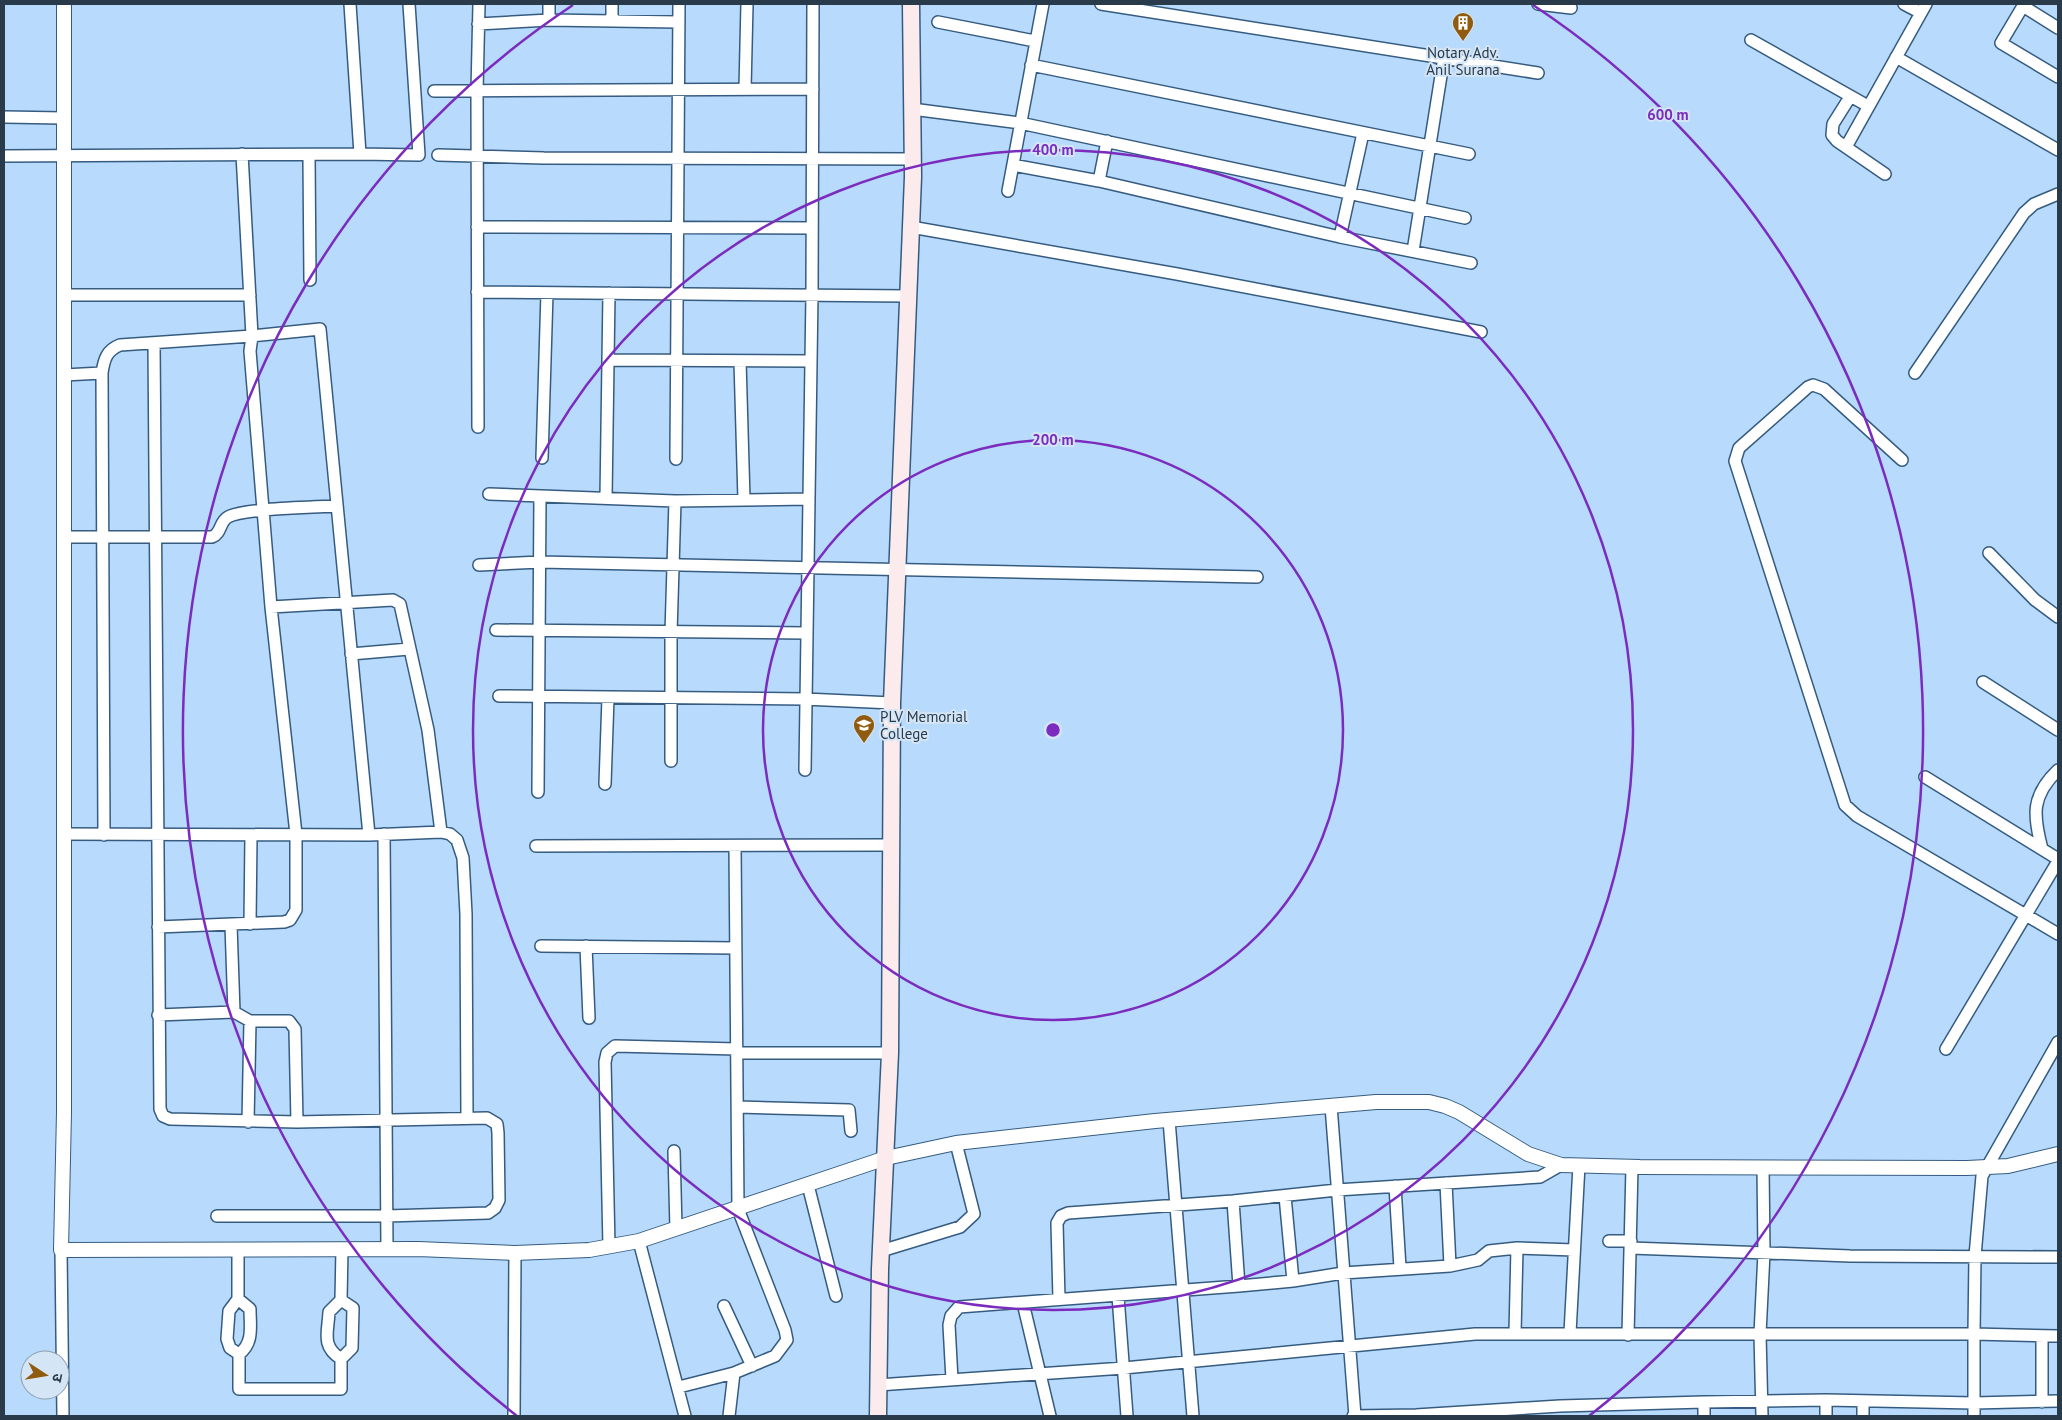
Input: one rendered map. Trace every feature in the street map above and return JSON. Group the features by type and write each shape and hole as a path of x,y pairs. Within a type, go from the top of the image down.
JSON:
{"main road":[{"path":"878,1416 881,1251 890,1053 892,703 911,227 911,4"}],"street":[{"path":"63,1416 61,1250 64,4"},
{"path":"350,4 360,154"},
{"path":"4,156 419,155 408,4"},
{"path":"478,428 477,91 479,4"},
{"path":"549,4 549,20"},
{"path":"612,4 612,21"},
{"path":"676,459 679,4"},
{"path":"745,89 747,4"},
{"path":"805,770 812,294 813,4"},
{"path":"1008,191 1043,4"},
{"path":"1101,4 1538,72"},
{"path":"1538,4 1571,8"},
{"path":"1846,147 1924,9 1904,4"},
{"path":"2058,28 2023,6 2001,43 2058,77"},
{"path":"478,24 549,20 678,22"},
{"path":"938,22 1035,41"},
{"path":"1751,40 1850,98 1868,106"},
{"path":"1413,251 1444,57"},
{"path":"1896,57 2058,150"},
{"path":"1031,65 1469,154"},
{"path":"434,91 813,89"},
{"path":"1850,98 1831,131 1834,138 1885,174"},
{"path":"912,110 1020,123 1349,195 1465,218"},
{"path":"4,117 63,118"},
{"path":"1340,237 1363,133"},
{"path":"1099,181 1107,141"},
{"path":"158,927 284,922 294,916 296,834 271,607 250,351 252,336 242,154"},
{"path":"438,155 912,160"},
{"path":"309,156 310,280"},
{"path":"1013,165 1099,181 1340,237 1471,263"},
{"path":"1914,373 2024,214 2034,204 2058,194"},
{"path":"477,227 812,228"},
{"path":"911,227 1177,274 1481,332"},
{"path":"477,292 908,296"},
{"path":"542,458 546,293"},
{"path":"606,498 609,293"},
{"path":"63,295 250,295"},
{"path":"104,835 102,373 106,356 113,348 120,345 252,336 320,329 369,835"},
{"path":"154,343 158,1015 160,1109 163,1116 176,1120 248,1122 385,1122 467,1117 487,1118 497,1124 498,1200 495,1208 488,1213 386,1216 217,1216"},
{"path":"608,360 811,361"},
{"path":"740,361 744,500"},
{"path":"64,375 102,373"},
{"path":"1902,460 1824,390 1813,385 1808,387 1739,448 1735,461 1845,805 1857,816 2058,934"},
{"path":"489,494 675,501 808,499"},
{"path":"538,792 538,696 541,631 540,496"},
{"path":"671,761 671,633 675,565 675,501"},
{"path":"64,537 212,538 220,532 224,520 229,516 263,511 338,506"},
{"path":"1989,553 2035,600 2058,617"},
{"path":"479,566 540,562 1257,577"},
{"path":"271,607 393,600 400,604 431,749 441,832"},
{"path":"496,630 806,633"},
{"path":"351,654 410,649"},
{"path":"1982,682 2058,730"},
{"path":"499,696 805,699 892,703"},
{"path":"605,784 608,698"},
{"path":"2042,849 2035,815 2036,805 2046,784 2058,770"},
{"path":"1925,777 2058,860 2027,915 1946,1048"},
{"path":"63,834 369,835 441,832 450,834 457,840 463,858 466,914 467,1117"},
{"path":"250,924 251,834"},
{"path":"384,834 386,1249"},
{"path":"536,846 891,845"},
{"path":"679,1387 734,1373 752,1366 779,1354 787,1340 786,1330 738,1208 735,846"},
{"path":"232,925 234,1012"},
{"path":"541,946 736,948"},
{"path":"586,946 589,1018"},
{"path":"158,1015 234,1012 250,1021 282,1019 293,1024 295,1029 297,1122"},
{"path":"248,1122 250,1021"},
{"path":"1974,1416 1975,1256 1980,1186 1986,1167 2058,1042"},
{"path":"609,1246 605,1062 607,1053 615,1046 737,1051 890,1053"},
{"path":"61,1250 386,1249 515,1252 589,1250 639,1241 886,1158 956,1143 1169,1120 1376,1102 1429,1102 1445,1106 1459,1112 1528,1154 1561,1165 1632,1167 1986,1167 2008,1166 2058,1154"},
{"path":"1332,1106 1354,1416 1583,1411 1704,1402 1826,1400 1974,1403 2058,1401"},
{"path":"738,1107 846,1109 851,1113 851,1131"},
{"path":"1169,1120 1181,1289 1193,1416"},
{"path":"881,1251 960,1227 974,1214 956,1143"},
{"path":"674,1151 676,1229"},
{"path":"1060,1299 1056,1232 1057,1223 1061,1216 1176,1205 1232,1202 1337,1190 1540,1177 1561,1165"},
{"path":"1570,1333 1579,1165"},
{"path":"1628,1335 1632,1167"},
{"path":"1762,1416 1760,1334 1764,1253 1764,1167"},
{"path":"1446,1183 1450,1266"},
{"path":"808,1185 836,1296"},
{"path":"1396,1186 1400,1268"},
{"path":"1285,1196 1293,1281"},
{"path":"1232,1202 1239,1286"},
{"path":"639,1241 679,1387 685,1416"},
{"path":"1609,1242 1764,1253 1850,1256 2058,1257"},
{"path":"952,1380 949,1325 955,1310 959,1307 1239,1286 1293,1281 1343,1273 1450,1266 1478,1260 1489,1251 1517,1248 1574,1250"},
{"path":"1515,1333 1517,1248"},
{"path":"341,1359 331,1352 327,1345 329,1312 341,1300 342,1249"},
{"path":"238,1250 238,1299 229,1311 227,1339 230,1348 239,1354"},
{"path":"514,1416 515,1252"},
{"path":"1118,1296 1127,1416"},
{"path":"238,1299 250,1309 250,1341 246,1349 239,1354"},
{"path":"239,1354 239,1389 342,1389 341,1359 352,1348 354,1323 353,1308 341,1300"},
{"path":"1023,1303 1050,1416"},
{"path":"724,1306 752,1366"},
{"path":"878,1384 1124,1368 1475,1334 1974,1334 2058,1336"},
{"path":"2042,1337 2042,1402"},
{"path":"729,1416 734,1373"},
{"path":"1826,1400 1826,1416"},
{"path":"1863,1401 1863,1416"},
{"path":"1704,1402 1704,1416"}],"place":[{"name":"Notary Adv. Anil Surana","path":"1463,42"},
{"name":"PLV Memorial College","path":"864,744"}]}
